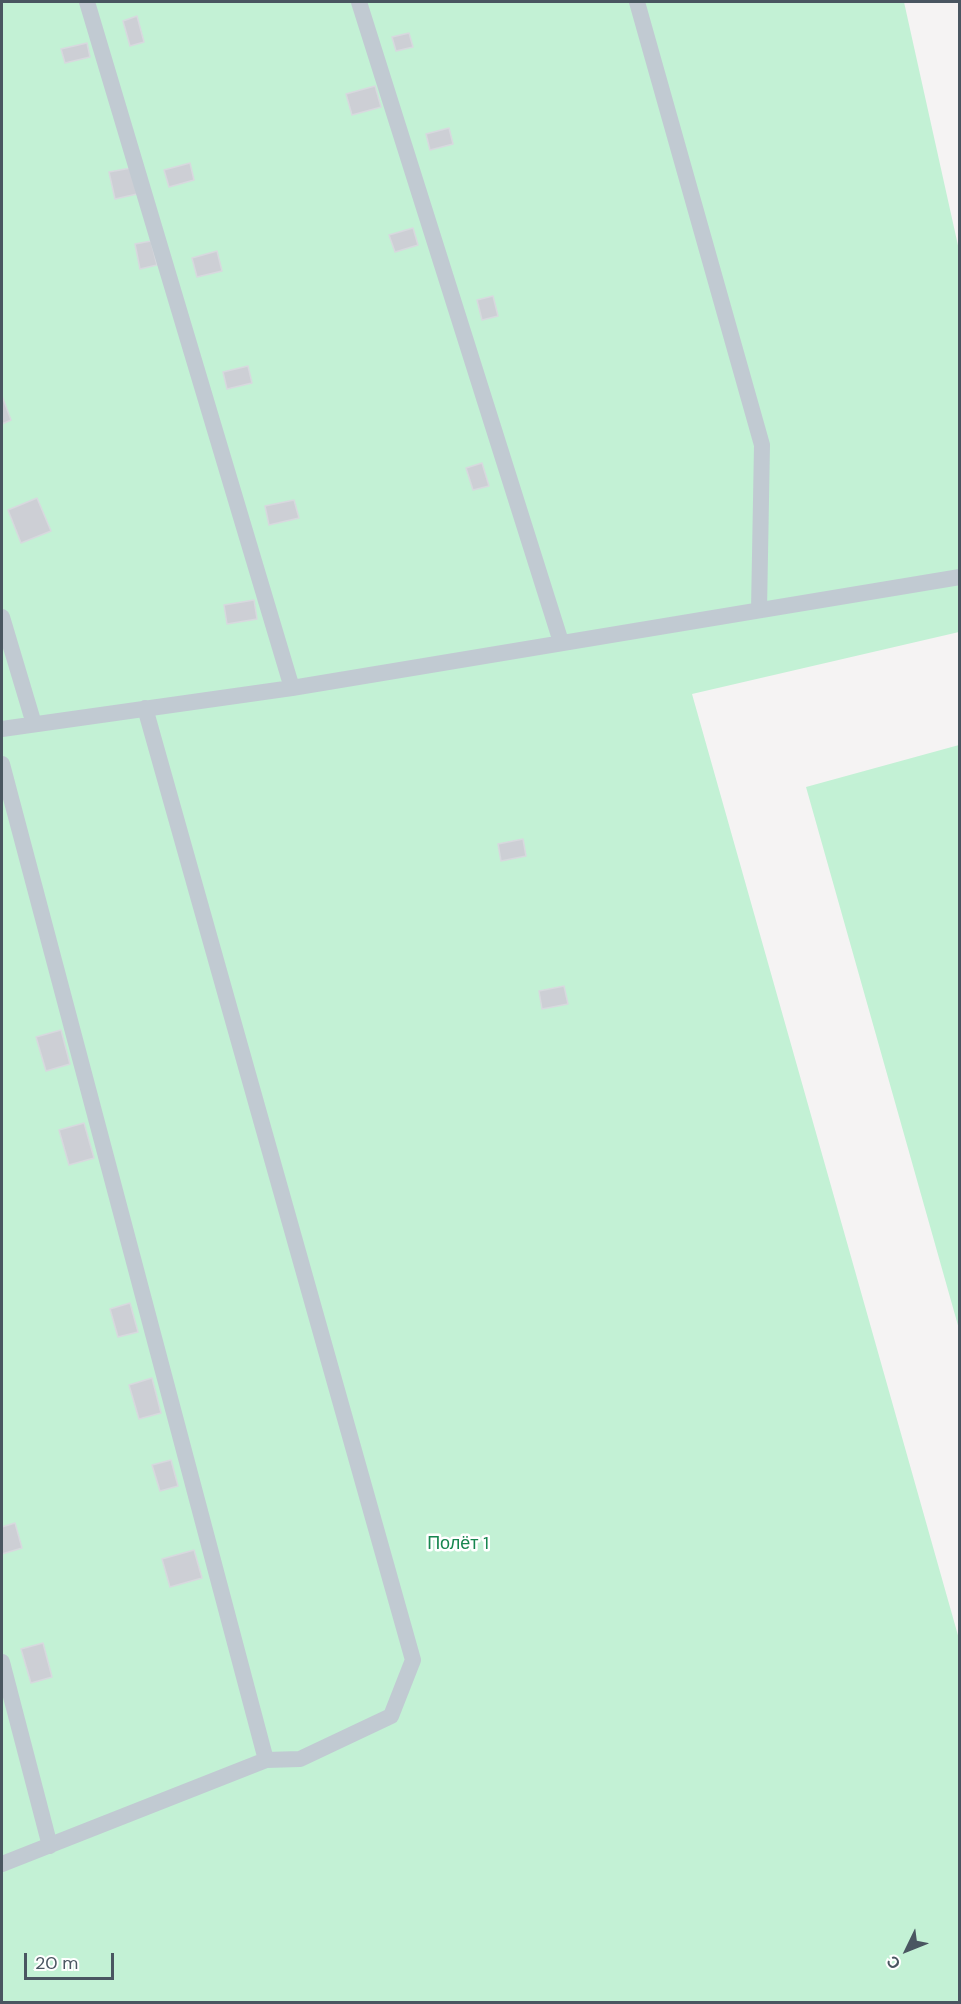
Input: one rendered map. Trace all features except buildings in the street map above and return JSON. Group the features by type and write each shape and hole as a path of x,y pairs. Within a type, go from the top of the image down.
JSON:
{"lane":[{"path":"87,2 292,688"},
{"path":"359,2 561,642"},
{"path":"637,2 762,445 759,610"},
{"path":"2,729 292,688 960,577"},
{"path":"2,617 34,724"},
{"path":"2,1863 266,1760 300,1759 391,1716 413,1660 145,708"},
{"path":"2,764 266,1760"},
{"path":"2,1662 50,1846"}],"green space":[{"name":"Полёт 1","path":"2,2 904,2 959,250 959,632 692,694 959,1639 959,2002 2,2002"},
{"path":"960,745 959,1329 806,787"}]}
